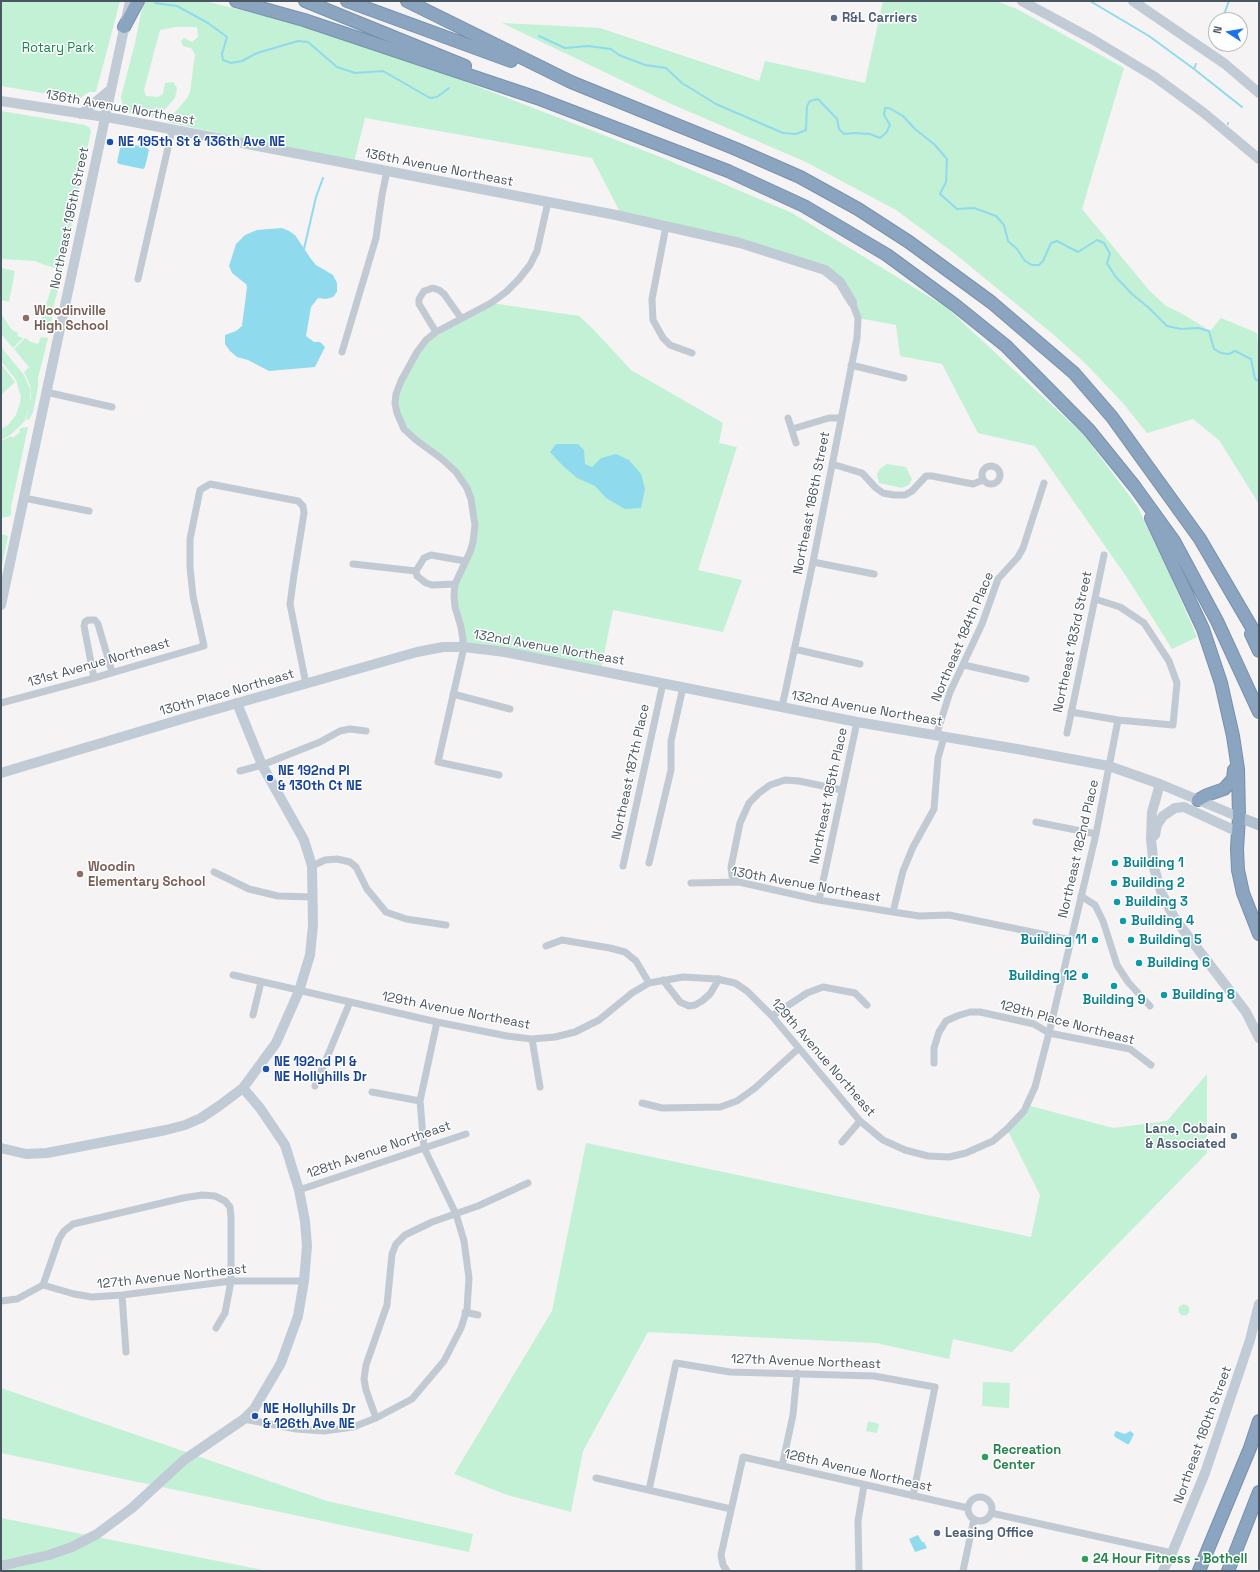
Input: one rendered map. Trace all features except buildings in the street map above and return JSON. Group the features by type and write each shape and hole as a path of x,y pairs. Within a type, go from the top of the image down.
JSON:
{"highway":[{"path":"124,27 138,1"},
{"path":"236,1 304,20 538,98 728,171 804,206 887,255 955,305 1006,346 1089,430 1135,487 1174,541 1214,615 1259,712"},
{"path":"305,1 432,51 538,98"},
{"path":"347,1 571,82 736,149 800,177 858,209 909,242 991,302 1074,374 1112,417 1200,538 1259,640"},
{"path":"407,1 571,82"},
{"path":"1135,487 1203,629 1221,682 1236,757 1239,817 1237,859 1240,881 1247,905 1259,934"},
{"path":"1234,598 1259,651"},
{"path":"1198,800 1224,789 1229,785 1233,779 1236,757"},
{"path":"1199,1571 1250,1448 1259,1421"},
{"path":"1228,1571 1259,1492"}],"main road":[{"name":"Northeast 195th Street","path":"1,605 130,1"},
{"path":"1022,1 1092,38 1155,77 1204,113 1259,159"},
{"path":"1133,1 1225,64 1259,93"},
{"path":"81,114 110,90"},
{"name":"136th Avenue Northeast","path":"1,101 118,119 548,202 740,243 825,270 840,282 852,302"},
{"name":"130th Place Northeast","path":"1,774 237,703 417,652 443,647 463,647"},
{"name":"132nd Avenue Northeast","path":"463,647 505,652 857,722 1110,766 1160,784 1259,825"},
{"path":"1,1148 18,1153 35,1155 166,1130 201,1118 243,1088 276,1043 299,991 310,955 313,925 312,866 304,840 262,765 237,703"},
{"path":"1160,784 1152,818 1151,839 1152,855 1157,879 1168,906 1183,930 1246,1012 1259,1038"},
{"path":"1152,855 1157,825 1163,816 1175,808 1184,807 1238,832"},
{"path":"1,1566 49,1555 72,1546 96,1534 132,1508 184,1460 244,1419 254,1409 281,1363 298,1316 304,1281 307,1246 305,1222 299,1190 285,1145 260,1108 243,1088"},
{"name":"Northeast 180th Street","path":"1164,1571 1205,1473 1250,1340 1259,1304"}],"street":[{"path":"138,279 172,130"},
{"path":"342,352 376,238 387,171"},
{"path":"499,775 438,762 463,647 461,626 454,601 455,584 473,542 475,525 474,511 467,488 456,472 442,459 416,440 404,428 397,413 395,403 400,381 426,340 436,332 491,303 506,292 530,265 536,251 548,202"},
{"path":"666,226 652,299 653,320 663,338 670,345 692,353"},
{"path":"436,332 419,304 419,299 424,291 433,288 439,290 444,294 461,318"},
{"name":"Northeast 186th Street","path":"782,707 813,562 840,418 857,338 858,318 852,302"},
{"path":"851,365 904,378"},
{"path":"46,392 112,407"},
{"path":"788,418 796,443"},
{"path":"792,429 829,418 840,418"},
{"path":"832,464 862,473 876,488 883,493 894,495 905,495 912,491 926,476 973,484 983,480"},
{"name":"Northeast 184th Place","path":"893,912 903,871 913,847 934,809 940,737 950,692 982,624 998,579 1018,557 1023,548 1044,483"},
{"name":"131st Avenue Northeast","path":"1,703 204,646 193,596 190,567 190,539 200,490 210,484 298,501 303,506 304,513 290,604 306,684"},
{"path":"24,498 89,511"},
{"name":"Northeast 183rd Street","path":"1067,733 1104,555"},
{"path":"455,584 432,585 426,583 417,576 416,571 419,563 424,558 431,556 465,561"},
{"path":"813,562 874,574"},
{"path":"353,564 416,571"},
{"path":"1071,712 1118,720 1174,725 1177,683 1169,661 1144,623 1120,607 1095,599"},
{"path":"94,678 84,626 85,622 88,620 95,620 98,624 112,672"},
{"path":"794,649 860,664"},
{"path":"964,665 1026,679"},
{"name":"Northeast 187th Place","path":"623,866 663,683"},
{"path":"649,863 671,770 671,741 683,687"},
{"path":"453,694 510,709"},
{"name":"Northeast 182nd Place","path":"1017,1119 1027,1105 1035,1088 1049,1033 1096,834 1118,720"},
{"name":"Northeast 185th Place","path":"819,900 857,722"},
{"path":"240,771 262,765 320,742 340,731 350,729 366,731"},
{"path":"738,882 732,876 731,867 740,823 749,803 759,793 770,784 784,780 798,781 842,790"},
{"path":"1036,822 1096,834"},
{"path":"312,866 325,860 337,859 350,862 356,867 367,889 386,912 406,919 446,926"},
{"path":"214,872 248,889 278,896 313,897"},
{"name":"130th Avenue Northeast","path":"692,883 738,882 819,900 893,912"},
{"path":"1081,896 1095,905 1103,921 1117,965 1128,982 1150,1006"},
{"path":"893,912 919,916 949,916 1071,940"},
{"path":"546,946 562,940 626,952 636,961 649,983"},
{"name":"129th Avenue Northeast","path":"233,975 437,1022 507,1036 532,1039 555,1037 575,1032 599,1020 632,993 649,983 683,977 719,980 735,983 747,991 772,1016 860,1121 883,1140 905,1150 928,1156 949,1157 966,1154 993,1141 1017,1119"},
{"path":"663,980 680,1002 689,1006 702,1002 710,994 719,980"},
{"path":"253,1015 261,982"},
{"path":"772,1016 807,993 823,987 855,993 867,1005"},
{"path":"315,1086 350,1002"},
{"name":"129th Place Northeast","path":"934,1063 934,1048 939,1032 946,1022 957,1016 970,1012 980,1012 1034,1024 1049,1033 1130,1049 1151,1065"},
{"path":"244,1419 296,1429 324,1431 353,1427 376,1418 412,1399 444,1361 466,1312 469,1278 464,1241 456,1214 424,1148 420,1101 437,1022"},
{"path":"532,1039 540,1087"},
{"path":"642,1103 662,1108 720,1107 737,1101 755,1088 799,1048"},
{"path":"372,1092 420,1101"},
{"path":"842,1142 860,1121"},
{"name":"128th Avenue Northeast","path":"299,1190 466,1134"},
{"path":"376,1418 366,1390 364,1379 366,1365 386,1305 392,1254 396,1244 404,1235 432,1222 456,1214 528,1183"},
{"path":"1,1301 17,1299 43,1285 58,1239 64,1231 73,1224 182,1198 202,1195 215,1196 225,1201 230,1207 231,1217 231,1281 225,1313 216,1328"},
{"name":"127th Avenue Northeast","path":"43,1285 74,1294 92,1297 122,1295 231,1281 304,1281"},
{"path":"122,1295 126,1352"},
{"path":"466,1312 478,1315"},
{"name":"127th Avenue Northeast","path":"649,1490 676,1363 730,1372 874,1376 935,1387 913,1496"},
{"path":"782,1466 793,1415 797,1373"},
{"name":"126th Avenue Northeast","path":"731,1509 743,1457 968,1508"},
{"path":"596,1478 731,1509 721,1555 723,1565 727,1571"},
{"path":"860,1571 858,1520 864,1485"},
{"path":"981,1497 987,1499 991,1504 991,1513 983,1520 974,1519 969,1514 968,1508 972,1500 981,1497"},
{"path":"991,1513 1172,1553"},
{"path":"963,1571 974,1519"}],"green space":[{"name":"Rotary Park","path":"1,1 120,1 96,92 89,92 79,99 1,86"},
{"path":"145,1 205,1 329,32 383,50 663,158 792,213 946,307 1084,435 1137,506 1162,557 1197,637 1172,649 1128,579 1035,446 978,433 942,364 900,356 896,325 858,318 852,302 825,270 616,215 619,210 592,158 365,118 354,162 167,122 187,98 190,92 195,54 191,48 183,46 181,41 184,38 192,42 198,37 197,27 175,27 160,30 144,90 146,96 158,97 163,94 165,83 173,82 177,88 175,98 157,118 129,113 123,106 121,97"},
{"path":"883,1 996,1 1017,9 1124,68 1082,209 1148,289 1166,306 1181,313 1210,331 1221,318 1257,333 1259,356 1259,504 1219,440 1193,419 1147,433 1122,402 1085,363 1054,335 954,253 896,210 806,162 669,103 502,23 600,28 759,81 765,61 865,83"},
{"path":"1,111 85,125 90,128 91,131 62,270 35,261 1,259"},
{"path":"1,268 15,271 9,302 1,300"},
{"path":"55,278 61,279 54,304 50,332 38,328"},
{"path":"491,303 579,316 631,370 723,423 719,443 737,447 698,570 742,580 723,632 613,610 601,670 464,647 454,595 470,552 474,511 456,472 416,440 397,413 396,394 426,340"},
{"path":"1,314 12,330 18,333 17,336 23,338 13,348 2,335"},
{"path":"41,337 48,338 38,378 38,387 33,412 29,420 26,419 30,406 25,420 20,426 10,435 1,440 1,429 8,425 16,415 21,397 16,380 1,361 1,347 24,375 30,389 30,402 31,396 30,385 24,372 29,367 14,349 25,338 29,340 28,341 38,344"},
{"path":"1,364 15,382 1,395"},
{"path":"28,427 11,507 11,516 1,518 1,441 11,436 13,438 20,432 19,430 21,428"},
{"path":"887,464 906,467 912,479 909,485 902,488 879,483 877,474 880,469"},
{"path":"1,534 8,536 1,570"},
{"path":"1207,1074 1207,1153 1012,1352 953,1339 949,1359 876,1343 648,1332 583,1451 571,1512 507,1495 454,1474 552,1311 586,1143 1031,1237 1040,1195 1007,1129 1027,1105 1113,1128 1167,1121"},
{"path":"1184,1304 1188,1306 1190,1310 1188,1314 1184,1316 1180,1314 1178,1310 1180,1306"},
{"path":"983,1382 1010,1383 1009,1408 982,1406"},
{"path":"1,1388 327,1501 473,1534 469,1552 1,1453"},
{"path":"868,1421 879,1424 877,1433 866,1431"},
{"path":"1,1518 268,1571 1,1571"}],"water":[{"path":"123,143 146,147 149,150 145,167 143,169 119,164 117,162 121,144"},
{"path":"282,228 295,235 316,265 333,275 337,283 337,292 333,297 326,299 318,298 311,307 306,336 314,342 320,342 325,347 315,367 269,371 248,360 237,357 225,344 225,335 236,331 242,326 247,287 246,284 232,273 229,266 236,244 245,235 257,230"},
{"path":"556,444 578,444 584,450 585,464 592,467 601,458 616,454 629,460 641,474 645,489 641,508 625,509 606,498 595,486 577,478 550,452"},
{"path":"1116,1431 1125,1434 1130,1431 1134,1434 1129,1444 1115,1437 1114,1435"},
{"path":"918,1535 927,1548 915,1552 909,1539"}],"waterway":[{"path":"1090,1 1149,36 1194,69"},
{"path":"1225,12 1229,1"},
{"path":"155,3 177,6 208,23 227,37 222,54 223,60 231,63 242,61 257,53 298,41 308,42 337,67 355,73 383,71 430,98 437,97 449,88"},
{"path":"539,36 565,48 588,46 611,49 619,55 645,65 666,68 682,83 716,104 783,133 796,134 806,130 807,106 810,101 818,99 837,119 839,129 844,134 870,134 880,138 886,133 890,125 884,115 885,108 889,108 903,116 915,129 934,144 947,159 946,182 940,194 957,209 974,208 996,216 1004,225 1008,241 1017,249 1025,261 1032,265 1039,265 1043,261 1051,243 1057,241 1078,252 1097,240 1104,243 1110,254 1107,263 1115,276 1167,326 1181,329 1198,328 1209,331 1214,349 1221,353 1229,354 1235,351 1251,359 1255,379 1259,381"},
{"path":"1196,64 1194,69 1242,107"},
{"path":"304,249 316,197 323,178"}],"place":[{"name":"R&L Carriers","path":"834,18"},
{"name":"NE 195th St & 136th Ave NE","path":"110,142"},
{"name":"Woodinville High School","path":"26,318"},
{"name":"NE 192nd Pl & 130th Ct NE","path":"270,778"},
{"name":"Building 1","path":"1115,863"},
{"name":"Woodin Elementary School","path":"80,874"},
{"name":"Building 2","path":"1114,883"},
{"name":"Building 3","path":"1117,902"},
{"name":"Building 4","path":"1123,921"},
{"name":"Building 11","path":"1095,940"},
{"name":"Building 5","path":"1131,940"},
{"name":"Building 6","path":"1139,963"},
{"name":"Building 12","path":"1085,976"},
{"name":"Building 9","path":"1114,986"},
{"name":"Building 8","path":"1164,995"},
{"name":"NE 192nd Pl & NE Hollyhills Dr","path":"266,1069"},
{"name":"Lane, Cobain & Associated","path":"1234,1136"},
{"name":"NE Hollyhills Dr & 126th Ave NE","path":"255,1416"},
{"name":"Recreation Center","path":"985,1457"},
{"name":"Leasing Office","path":"937,1533"},
{"name":"24 Hour Fitness - Bothell","path":"1085,1559"}]}
